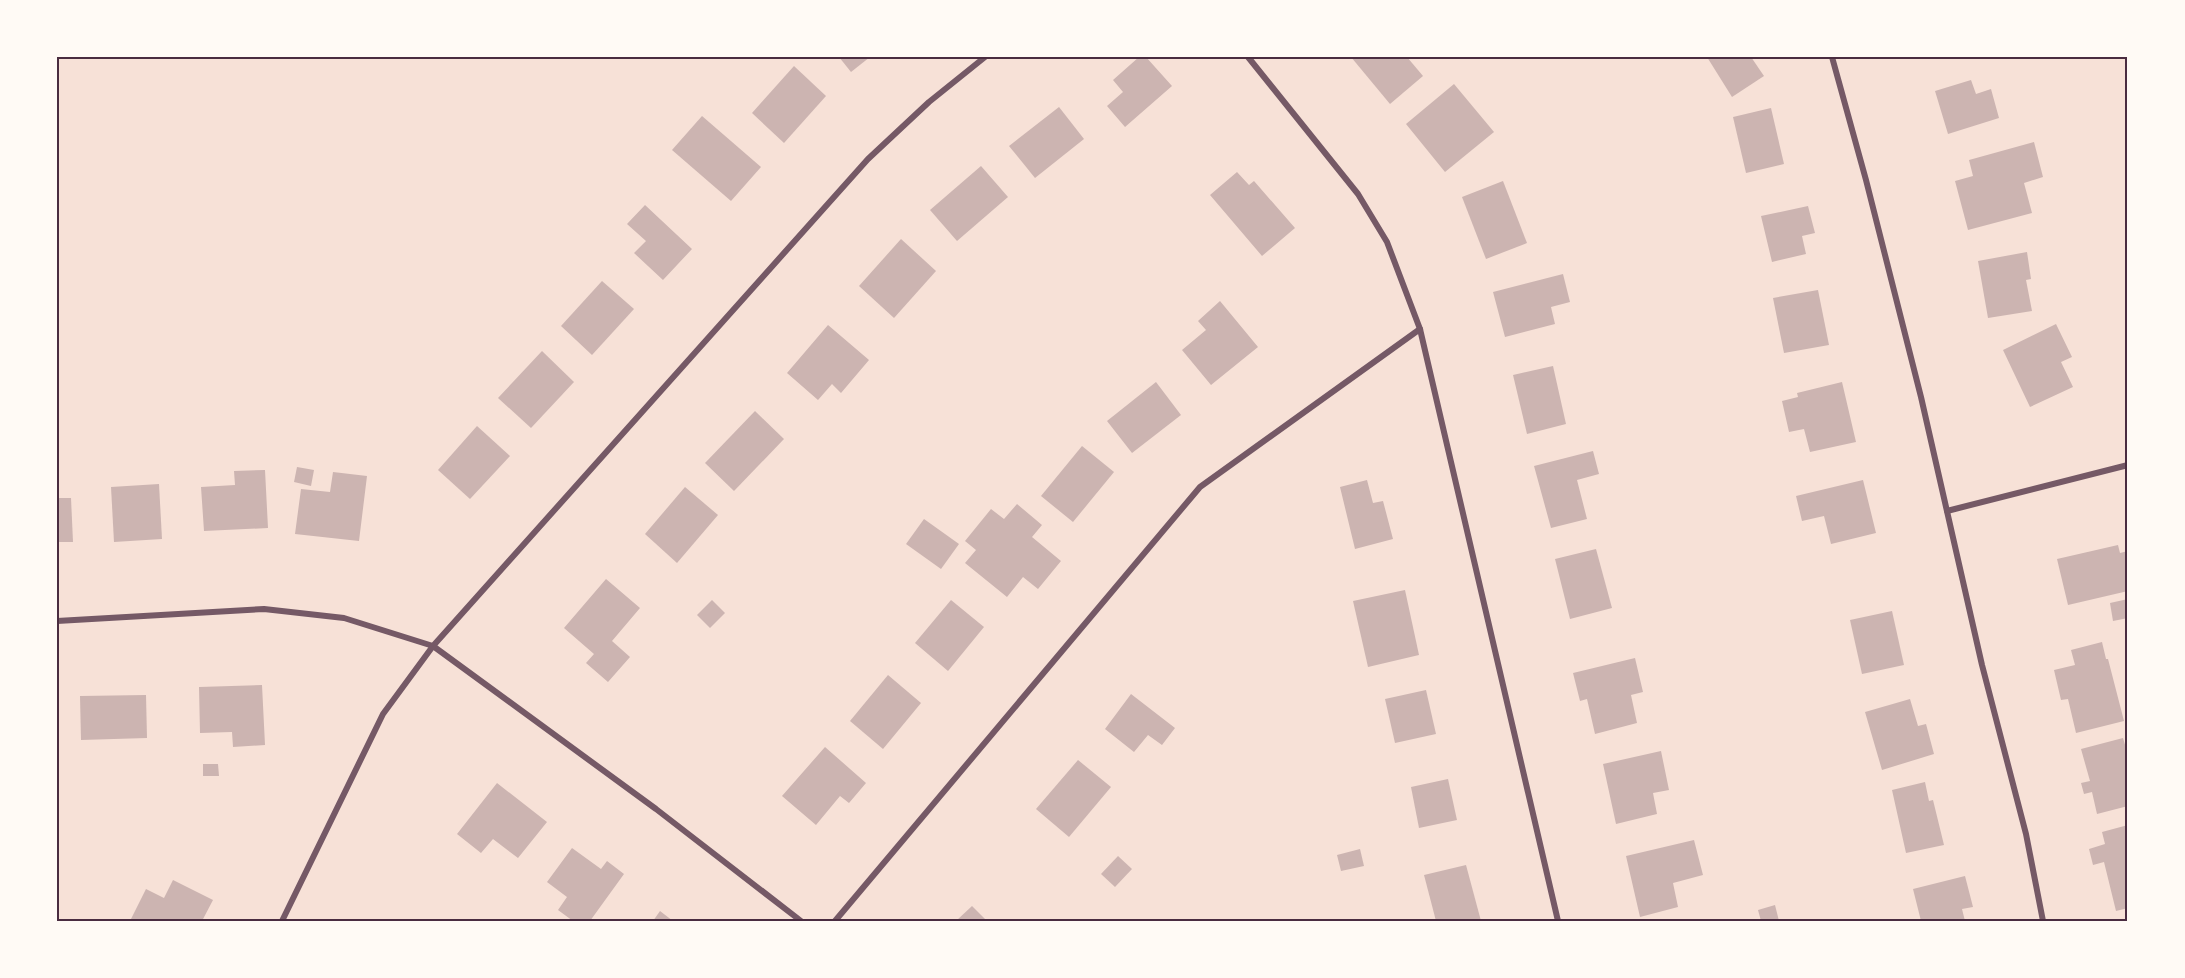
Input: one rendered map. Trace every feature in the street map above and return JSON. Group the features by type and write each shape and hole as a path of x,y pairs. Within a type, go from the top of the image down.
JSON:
{"street":[{"path":"282,921 383,714 433,646 868,159 929,102 985,57"},
{"path":"1248,57 1358,194 1387,242 1420,330 1558,921"},
{"path":"1832,57 1921,397 1982,665 2026,834 2043,921"},
{"path":"835,921 1200,487 1420,330"},
{"path":"1947,511 2128,465"},
{"path":"57,621 264,609 344,618 433,646 656,809 801,921"}],"building":[{"path":"839,57 870,57 851,72"},
{"path":"1139,57 1146,57 1172,86 1125,127 1107,106 1123,92 1113,80"},
{"path":"1351,57 1407,57 1423,76 1390,104"},
{"path":"1707,57 1751,57 1764,76 1732,97"},
{"path":"794,66 826,96 784,143 752,113"},
{"path":"1971,80 1976,94 1991,89 1999,118 1948,134 1935,91"},
{"path":"1454,84 1494,132 1445,172 1406,124"},
{"path":"1059,107 1084,139 1035,178 1009,146"},
{"path":"1771,108 1784,164 1746,173 1733,117"},
{"path":"702,116 761,167 731,201 672,150"},
{"path":"2034,142 2043,177 2024,183 2032,213 1968,230 1955,181 1973,176 1969,160"},
{"path":"981,166 1008,197 957,241 930,210"},
{"path":"1237,172 1249,185 1254,181 1295,228 1262,256 1210,195"},
{"path":"1503,181 1527,243 1486,259 1462,197"},
{"path":"645,205 692,249 663,280 634,253 646,241 627,224"},
{"path":"1808,206 1815,233 1802,236 1806,254 1772,262 1761,216"},
{"path":"901,239 936,271 894,318 859,286"},
{"path":"2027,252 2031,279 2026,280 2032,311 1988,318 1978,261"},
{"path":"1563,274 1570,302 1551,307 1555,324 1505,337 1493,292"},
{"path":"602,281 634,309 592,355 561,326"},
{"path":"1818,290 1829,345 1784,353 1773,298"},
{"path":"1220,301 1258,347 1211,385 1182,350 1206,330 1198,321"},
{"path":"2056,324 2072,357 2061,362 2073,387 2030,407 2003,350"},
{"path":"828,325 869,360 841,393 832,384 818,400 787,373"},
{"path":"542,351 574,382 531,428 498,398"},
{"path":"1553,366 1566,424 1527,434 1513,375"},
{"path":"1156,382 1181,415 1132,453 1107,421"},
{"path":"1842,382 1856,442 1810,452 1804,429 1789,432 1782,401 1798,397 1797,393"},
{"path":"755,411 784,439 734,491 705,463"},
{"path":"477,426 510,456 470,499 438,470"},
{"path":"1082,446 1114,472 1073,522 1041,496"},
{"path":"1593,451 1599,474 1577,480 1587,519 1551,528 1534,466"},
{"path":"297,467 314,470 311,486 294,482"},
{"path":"265,470 268,528 204,531 201,487 235,485 234,471"},
{"path":"333,472 367,476 359,541 295,534 301,489 330,492"},
{"path":"1367,480 1373,503 1383,501 1393,539 1355,549 1340,487"},
{"path":"1863,480 1876,533 1831,544 1824,516 1802,521 1796,496"},
{"path":"159,484 162,539 114,542 111,487"},
{"path":"685,487 718,515 677,563 645,534"},
{"path":"57,498 71,498 73,542 57,542"},
{"path":"1017,504 1042,525 1032,537 1061,561 1038,589 1023,577 1007,597 965,563 976,550 965,541 991,509 1004,519"},
{"path":"924,519 959,544 941,569 906,544"},
{"path":"2118,545 2120,553 2128,551 2128,591 2068,605 2057,559"},
{"path":"1596,549 1612,608 1570,619 1555,559"},
{"path":"606,579 640,608 612,641 630,657 608,682 586,663 594,654 564,628"},
{"path":"1405,590 1419,655 1368,667 1353,601"},
{"path":"2128,599 2128,618 2113,621 2110,603"},
{"path":"712,600 725,613 710,628 697,615"},
{"path":"951,600 984,627 948,671 915,643"},
{"path":"1892,611 1904,665 1862,674 1850,620"},
{"path":"2102,642 2124,721 2076,733 2068,699 2061,700 2054,670 2075,665 2071,650"},
{"path":"1635,658 1643,692 1631,695 1637,723 1595,734 1587,699 1580,701 1573,673"},
{"path":"888,675 921,703 883,749 850,721"},
{"path":"262,685 265,745 233,747 232,732 200,733 199,687"},
{"path":"1426,690 1436,734 1395,743 1385,699"},
{"path":"1131,694 1175,728 1162,745 1148,735 1134,752 1105,729"},
{"path":"146,695 147,738 81,740 80,696"},
{"path":"1910,699 1918,726 1926,724 1934,754 1882,770 1865,712"},
{"path":"2123,738 2128,755 2128,806 2097,814 2092,792 2084,794 2081,783 2090,781 2081,749"},
{"path":"825,747 866,783 849,803 840,796 816,825 782,796"},
{"path":"1661,751 1669,790 1653,793 1657,814 1616,824 1603,764"},
{"path":"1078,760 1111,787 1069,837 1036,809"},
{"path":"203,764 218,764 219,776 203,776"},
{"path":"1448,779 1457,820 1419,828 1411,787"},
{"path":"1925,782 1929,801 1933,800 1944,845 1906,853 1892,790"},
{"path":"497,783 547,822 518,858 493,839 481,853 457,834"},
{"path":"2128,825 2128,908 2116,911 2104,862 2093,865 2089,849 2105,844 2102,832"},
{"path":"1694,840 1703,875 1673,883 1678,907 1640,917 1626,856"},
{"path":"572,848 601,869 607,861 624,874 590,921 573,921 558,910 567,897 547,882"},
{"path":"1360,849 1364,866 1341,871 1337,855"},
{"path":"1118,856 1132,869 1115,887 1101,874"},
{"path":"1466,865 1481,921 1436,921 1424,875"},
{"path":"1965,876 1973,907 1962,909 1965,921 1921,921 1913,889"},
{"path":"173,880 213,900 202,921 130,921 146,889 164,898"},
{"path":"1775,905 1779,921 1761,921 1758,910"},
{"path":"972,906 987,921 956,921"},
{"path":"660,911 673,921 653,921"}]}
